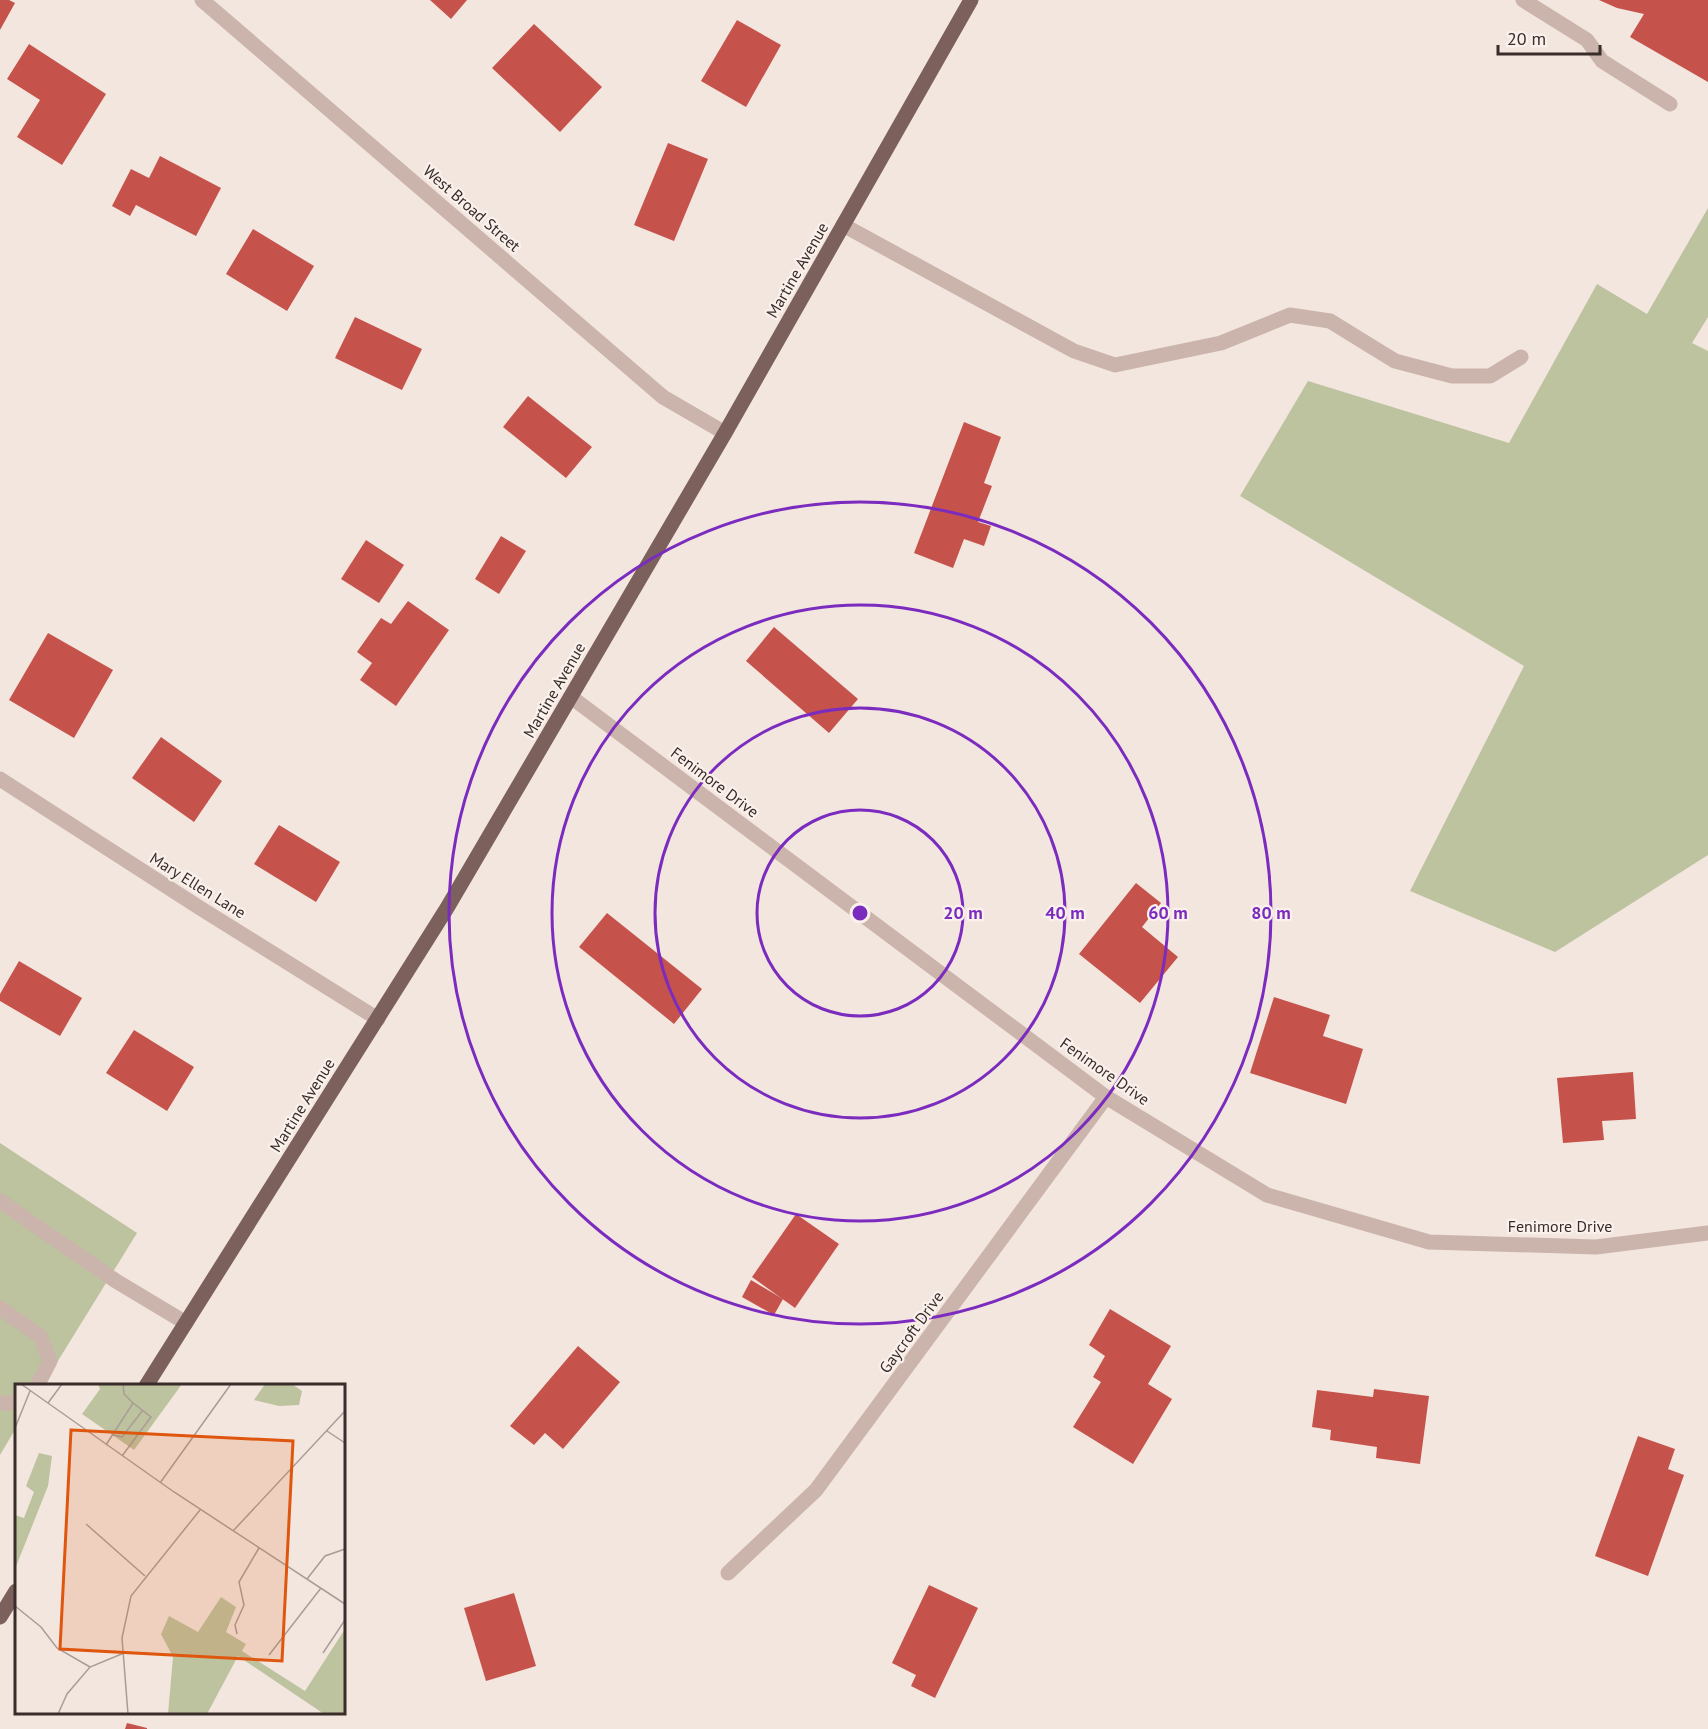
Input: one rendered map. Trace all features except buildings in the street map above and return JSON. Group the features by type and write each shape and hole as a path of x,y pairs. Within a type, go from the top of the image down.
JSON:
{"main road":[{"name":"Martine Avenue","path":"147,1384 447,909 725,433 971,0"},
{"path":"0,1617 15,1593"}],"street":[{"name":"West Broad Street","path":"202,0 663,397 725,433"},
{"path":"1523,0 1587,40 1602,62 1671,104"},
{"path":"843,225 1074,351 1115,365 1221,343 1290,315 1330,321 1395,361 1452,376 1490,376 1521,357"},
{"name":"Fenimore Drive","path":"571,697 1106,1097 1267,1195 1429,1242 1596,1247 1708,1233"},
{"name":"Mary Ellen Lane","path":"0,779 378,1019"},
{"name":"Gaycroft Drive","path":"728,1573 816,1490 1106,1097"},
{"path":"0,1201 116,1281 186,1323"},
{"path":"0,1308 40,1336 50,1361 38,1384"}],"green space":[{"path":"1708,208 1708,317 1692,343 1708,351 1708,855 1555,952 1410,891 1524,666 1240,496 1308,381 1509,443 1597,284 1647,314"},
{"path":"0,1143 137,1233 44,1384 15,1384 15,1430 0,1455"}]}
